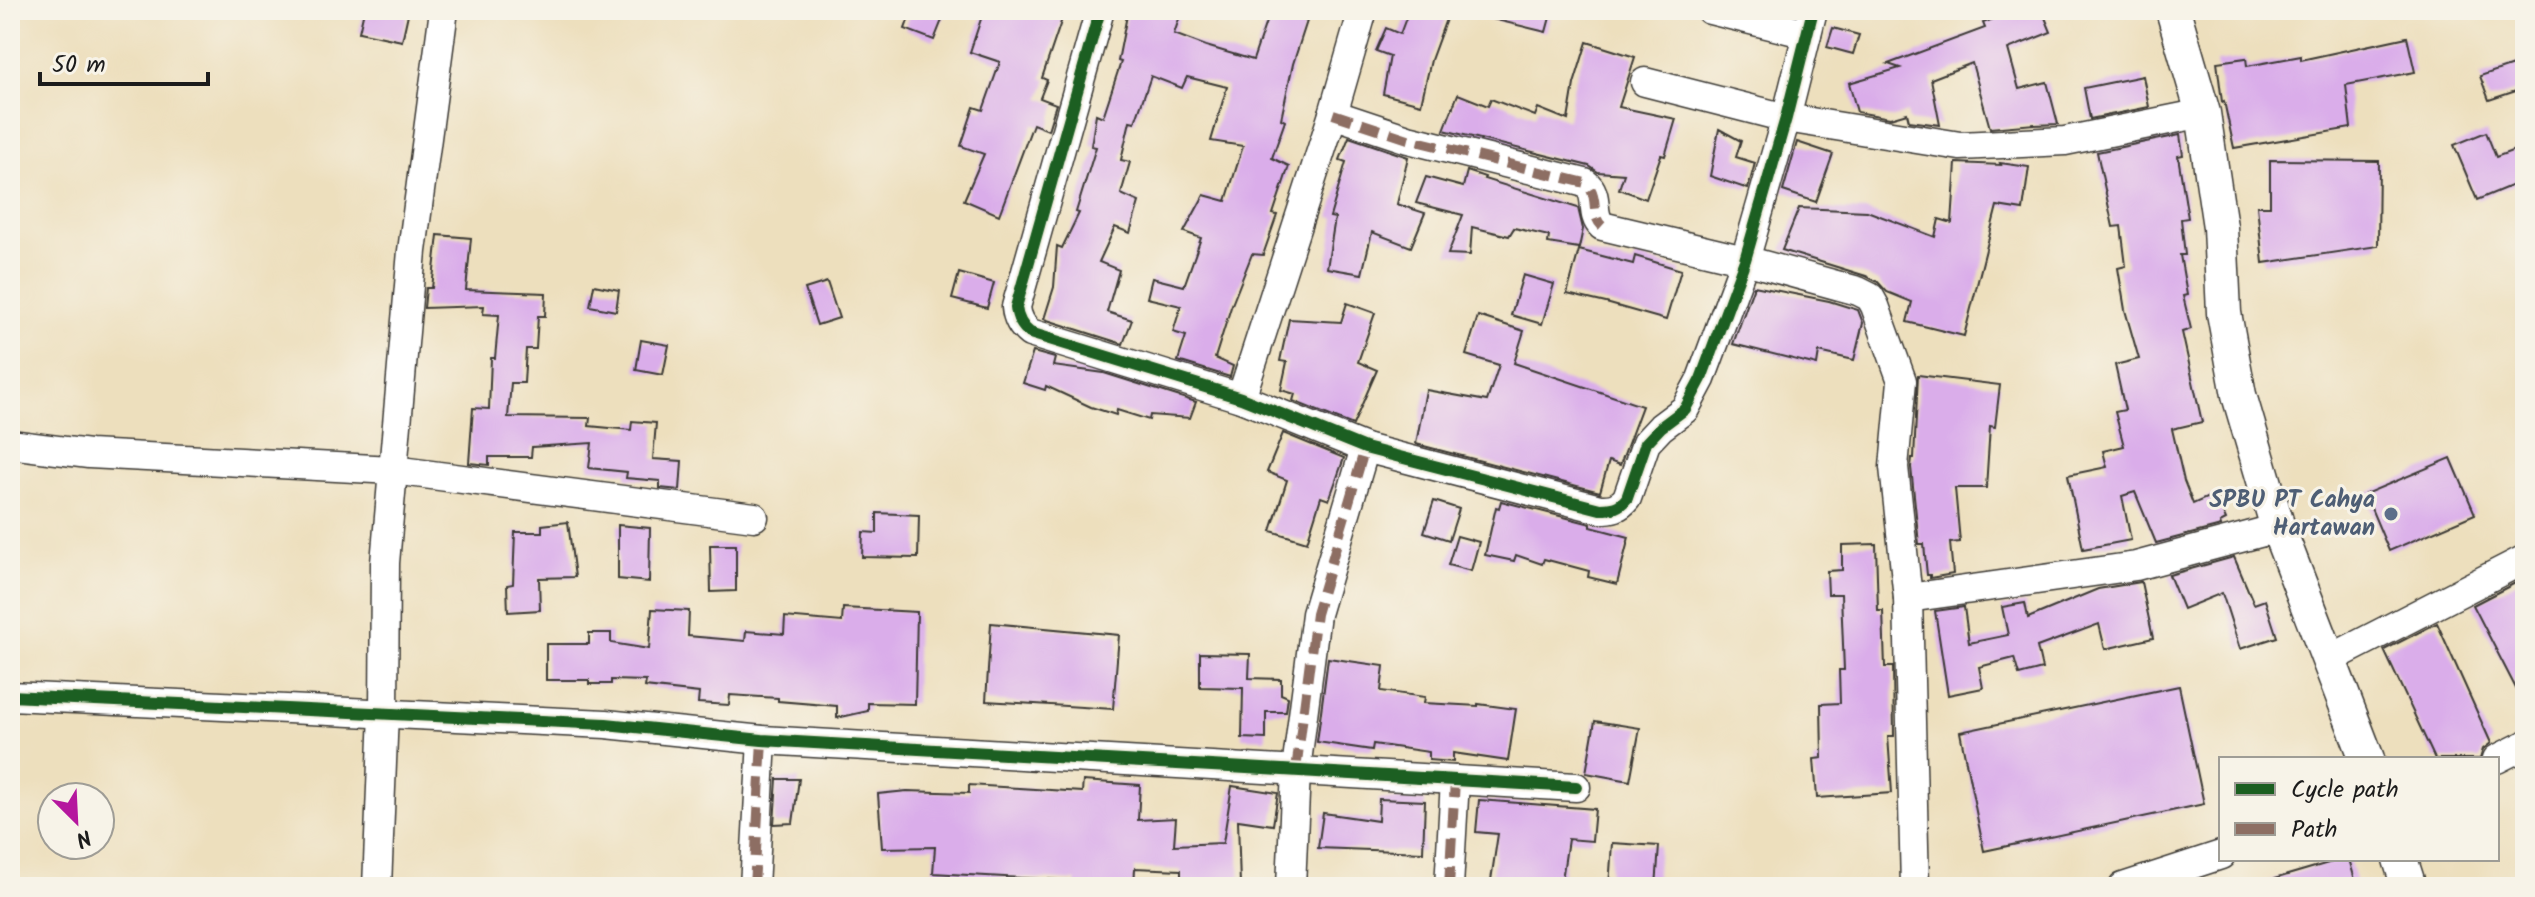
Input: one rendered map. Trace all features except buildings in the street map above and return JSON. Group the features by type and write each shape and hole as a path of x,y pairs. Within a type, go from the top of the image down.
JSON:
{"street":[{"path":"377,887 384,713 385,563 412,251 444,10"},
{"path":"1100,10 1016,307 1017,318 1030,333 1241,398 1365,448 1600,509 1621,506 1627,498 1646,443 1661,427 1680,414 1701,379 1745,260 1810,22 1710,10"},
{"path":"1241,398 1333,114 1363,10"},
{"path":"2173,10 2203,113 2220,227 2224,313 2239,395 2278,528 2366,757"},
{"path":"1645,82 1786,118 1960,146 2065,141 2203,113"},
{"path":"1333,114 1408,139 1585,183 1595,195 1596,219 1602,226 1745,260 1870,297 1902,381 1894,467 1908,598 1915,887"},
{"path":"10,444 89,454 393,470 754,517"},
{"path":"1291,887 1296,770 1316,614 1365,448"},
{"path":"1908,598 2136,566 2278,528"},
{"path":"2330,659 2525,559"},
{"path":"10,696 606,724 762,740 1576,787"},
{"path":"754,887 762,740"},
{"path":"2499,758 2525,745"},
{"path":"1449,887 1455,780"},
{"path":"2123,887 2219,856"},
{"path":"2401,861 2409,887"}],"marked path":[{"path":"1333,114 1408,139 1585,183 1593,193 1596,216 1602,226"},
{"path":"1296,770 1316,614 1365,448"},
{"path":"754,887 762,740"},
{"path":"1449,887 1455,780"}],"cycle path":[{"path":"1100,10 1016,307 1020,322 1030,333 1241,398 1365,448 1600,509 1615,507 1627,498 1646,443 1685,409 1701,379 1745,260 1813,10"},
{"path":"10,696 606,724 762,740 1576,787"}],"place":[{"name":"SPBU PT Cahya Hartawan","path":"2391,514"}]}
